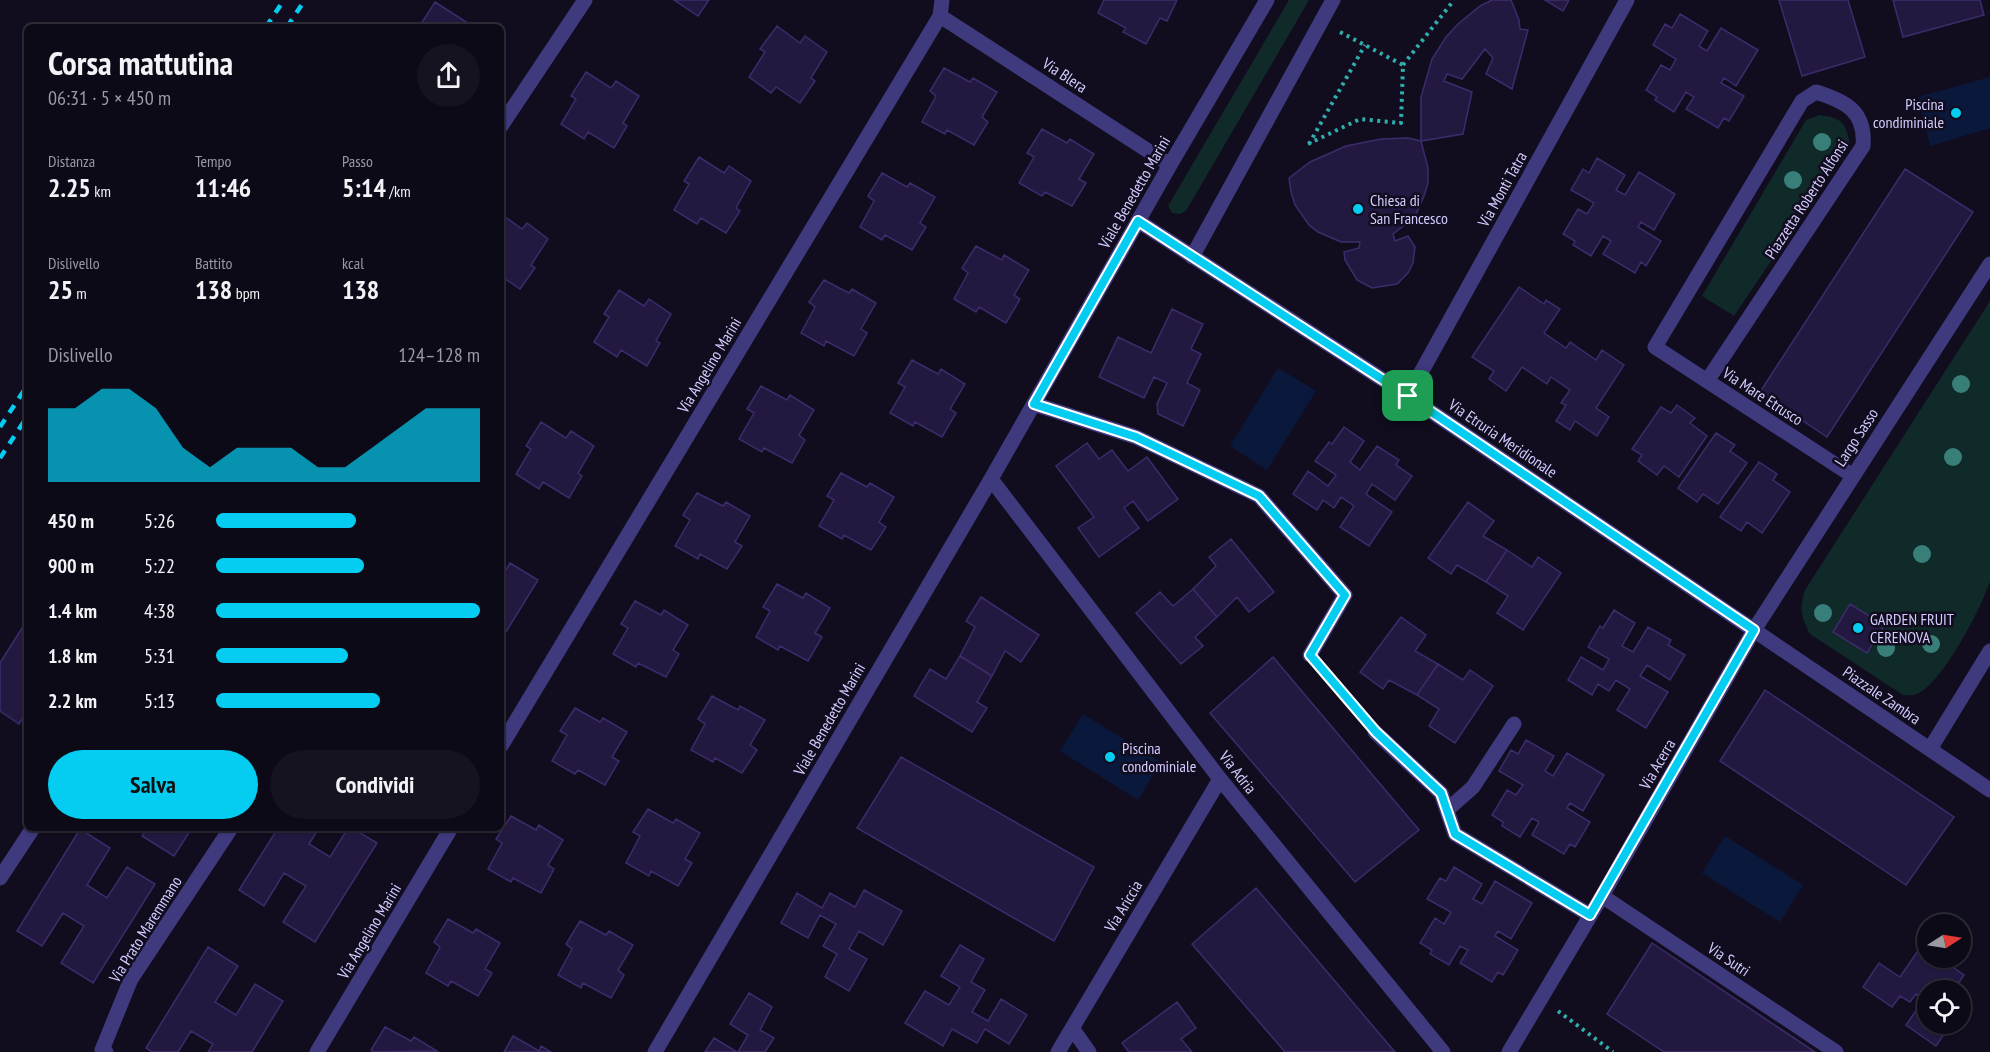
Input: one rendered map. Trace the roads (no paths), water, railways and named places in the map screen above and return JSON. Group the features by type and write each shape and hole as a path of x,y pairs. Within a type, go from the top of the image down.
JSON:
{"street":[{"path":"504,122 585,0"},
{"name":"Via Angelino Marini","path":"504,741 940,16 942,0"},
{"name":"Viale Benedetto Marini","path":"655,1052 991,479 1266,0"},
{"path":"1192,257 1333,0"},
{"name":"Via Monti Tatra","path":"1408,396 1627,0"},
{"name":"Via Blera","path":"940,16 1170,165"},
{"name":"Piazzetta Roberto Alfonsi","path":"1654,347 1802,101 1816,92 1849,105 1862,128 1863,146 1707,381"},
{"name":"Via Etruria Meridionale","path":"1138,221 1408,396 1754,630"},
{"name":"Largo Sasso","path":"1754,630 1990,264"},
{"name":"Via Mare Etrusco","path":"1654,347 1853,476"},
{"path":"1034,404 1136,437 1259,496 1345,595 1310,655"},
{"name":"Via Adria","path":"991,479 1220,779 1443,1052"},
{"name":"Piazzale Zambra","path":"1754,630 1990,790"},
{"name":"Via Acerra","path":"1509,1052 1602,896 1754,630"},
{"path":"1930,749 1990,651"},
{"path":"1447,810 1473,788 1514,724"},
{"path":"1376,732 1441,793 1455,834 1590,915"},
{"name":"Via Ariccia","path":"1058,1052 1220,779"},
{"path":"0,878 31,831"},
{"name":"Via Prato Maremmano","path":"106,1052 102,1050 131,979 229,831"},
{"name":"Via Angelino Marini","path":"317,1052 450,831"},
{"name":"Via Sutri","path":"1602,896 1836,1052"},
{"path":"1072,1028 1089,1052"}],"water":[{"name":"Piscina condiminiale","path":"1990,77 1990,128 1930,146 1918,97"},
{"path":"1278,368 1316,391 1267,470 1230,446"},
{"name":"Piscina condominiale","path":"1083,714 1161,762 1138,800 1060,751"},
{"path":"1725,836 1803,885 1780,922 1702,873"}],"railway":[{"path":"268,24 284,0"},
{"path":"289,24 305,0"},
{"path":"0,427 24,391"},
{"path":"0,458 24,422"}],"place":[{"name":"Piscina condiminiale","path":"1956,113"},
{"name":"Chiesa di San Francesco","path":"1358,209"},
{"name":"GARDEN FRUIT CERENOVA","path":"1858,628"},
{"name":"Piscina condominiale","path":"1110,757"}]}
